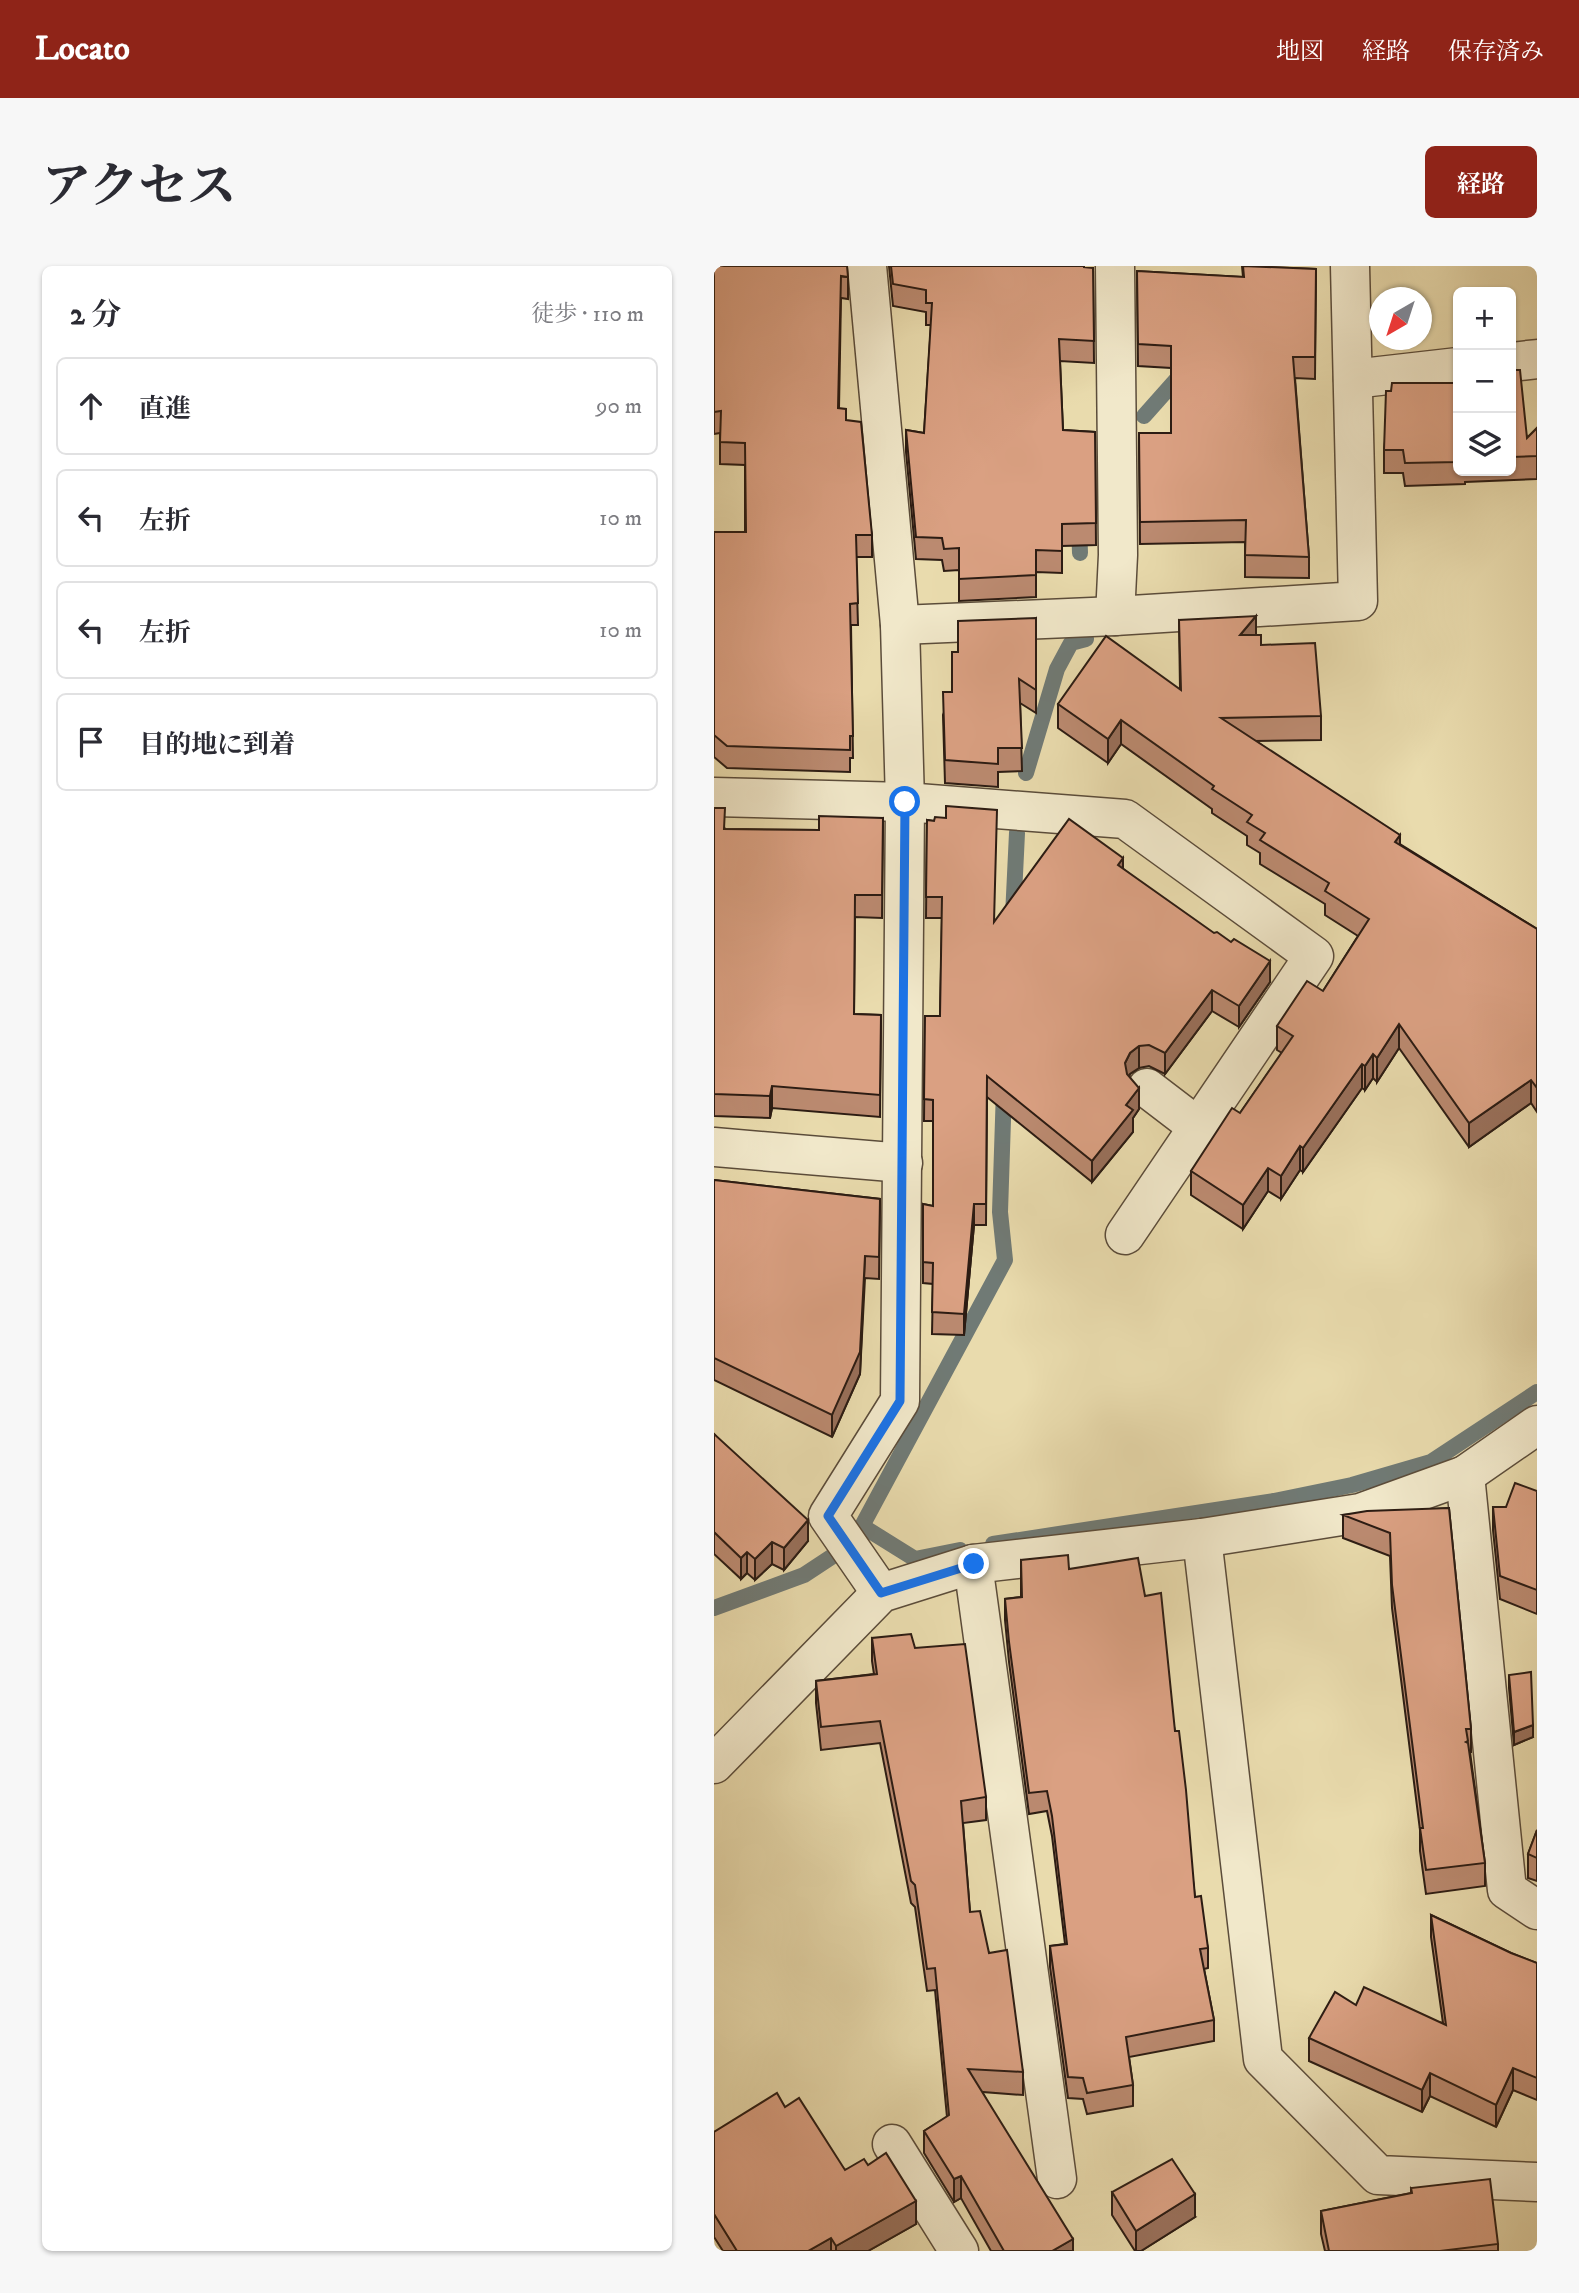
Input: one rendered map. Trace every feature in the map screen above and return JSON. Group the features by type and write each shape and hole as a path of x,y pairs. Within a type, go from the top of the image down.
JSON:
{"street":[{"path":"867,266 900,625 905,802 900,1401 828,1516 881,1593"},
{"path":"1115,266 1118,542 1115,616"},
{"path":"900,625 1115,616 1358,601 1350,266"},
{"path":"1516,361 1537,359"},
{"path":"1353,379 1453,369"},
{"path":"714,796 905,802 1125,818 1314,956 1125,1235"},
{"path":"1147,1088 1198,1127"},
{"path":"714,1147 903,1163"},
{"path":"714,1764 881,1593 974,1564 1202,1538 1360,1513 1465,1475 1537,1425"},
{"path":"1465,1475 1507,1890 1537,1910"},
{"path":"1202,1538 1263,2059 1378,2175 1537,2182"},
{"path":"974,1564 1057,2179"},
{"path":"892,2144 944,2246"}],"building":[{"path":"714,266 847,266 848,277 841,276 838,408 846,409 846,420 861,422 872,535 856,535 858,603 850,604 853,736 850,736 850,750 727,746 714,735 714,532 746,532 745,443 720,442 721,411 714,412"},
{"path":"891,266 1093,268 1094,341 1059,339 1063,430 1095,432 1096,523 1062,524 1062,551 1036,550 1036,575 959,579 959,548 944,549 942,538 916,537 906,430 924,433 932,303 926,303 926,290 893,284"},
{"path":"1243,266 1316,269 1315,357 1293,357 1309,557 1245,555 1246,520 1140,522 1139,433 1171,433 1171,346 1138,344 1137,271 1244,277"},
{"path":"1516,370 1520,370 1527,438 1537,428 1537,456 1516,457"},
{"path":"1392,383 1453,383 1453,462 1405,463 1403,450 1384,450 1386,391 1391,391"},
{"path":"1256,616 1240,635 1261,635 1261,645 1315,643 1321,716 1221,718 1400,835 1395,842 1537,929 1537,1088 1531,1080 1469,1123 1399,1024 1377,1058 1373,1054 1365,1066 1362,1064 1303,1148 1300,1146 1281,1176 1268,1168 1243,1205 1191,1171 1232,1108 1240,1113 1293,1036 1277,1026 1307,981 1323,991 1369,919 1325,891 1329,883 1260,840 1265,833 1247,822 1252,815 1212,789 1214,786 1121,720 1108,739 1058,704 1106,636 1181,690 1179,620"},
{"path":"1036,618 1036,690 1019,679 1022,748 998,748 998,764 945,760 943,692 952,692 952,652 958,652 958,621"},
{"path":"946,806 997,810 994,922 1069,819 1123,858 1118,865 1214,933 1217,932 1231,942 1234,939 1270,961 1239,1006 1212,990 1165,1053 1149,1045 1139,1046 1130,1053 1125,1063 1127,1074 1139,1088 1126,1105 1133,1110 1092,1161 987,1076 986,1204 974,1204 964,1314 932,1312 933,1263 923,1262 923,1204 933,1206 933,1100 924,1099 925,1016 940,1016 942,897 926,897 927,820 934,821 935,817 946,818"},
{"path":"714,808 725,808 724,829 819,830 819,816 883,818 882,895 855,895 854,1014 881,1015 880,1095 772,1086 770,1096 714,1094"},
{"path":"714,1180 880,1199 879,1257 865,1256 860,1352 832,1415 714,1358"},
{"path":"714,1434 808,1520 784,1548 772,1542 755,1559 747,1552 741,1558 714,1532"},
{"path":"1515,1483 1537,1491 1537,1590 1500,1576 1493,1507 1506,1507"},
{"path":"1449,1508 1471,1729 1466,1729 1466,1742 1485,1863 1426,1870 1392,1585 1390,1533 1343,1515 1367,1511"},
{"path":"1068,1555 1069,1569 1138,1558 1145,1596 1161,1593 1175,1731 1179,1731 1186,1790 1195,1897 1201,1896 1208,1948 1200,1949 1214,2020 1126,2037 1133,2085 1087,2093 1083,2078 1068,2077 1050,1946 1067,1944 1052,1816 1047,1791 1029,1793 1005,1599 1022,1597 1021,1560"},
{"path":"911,1634 915,1648 965,1644 986,1797 961,1801 970,1912 980,1911 989,1953 1007,1950 1023,2072 968,2069 1073,2239 1052,2251 1004,2251 961,2176 954,2179 924,2131 949,2115 935,1968 927,1969 915,1885 911,1881 880,1721 821,1727 816,1681 877,1674 872,1638"},
{"path":"1531,1672 1533,1725 1514,1732 1509,1675"},
{"path":"1537,1830 1537,1858 1528,1854"},
{"path":"1431,1915 1537,1963 1537,2078 1513,2068 1496,2105 1430,2073 1422,2090 1309,2038 1335,1992 1356,2005 1364,1987 1446,2025"},
{"path":"777,2093 785,2107 799,2098 845,2170 864,2159 868,2165 886,2153 916,2201 836,2246 831,2238 808,2251 737,2251 714,2214 714,2132"},
{"path":"1172,2159 1195,2194 1136,2231 1112,2192"},
{"path":"1490,2179 1498,2244 1440,2251 1329,2251 1321,2211 1412,2193 1411,2188"}],"waterway":[{"path":"1144,416 1184,371"},
{"path":"1079,524 1080,553"},
{"path":"1026,773 1057,669 1071,643 1086,639"},
{"path":"1013,916 1017,833"},
{"path":"862,1526 1005,1260 1000,1212 1004,1089"},
{"path":"993,1544 1274,1501 1352,1485 1431,1462 1537,1392"},
{"path":"714,1608 804,1575 848,1546 862,1526 915,1559 960,1550"}],"route":[{"path":"905,802 900,1401 828,1516 881,1593 974,1564"}]}
